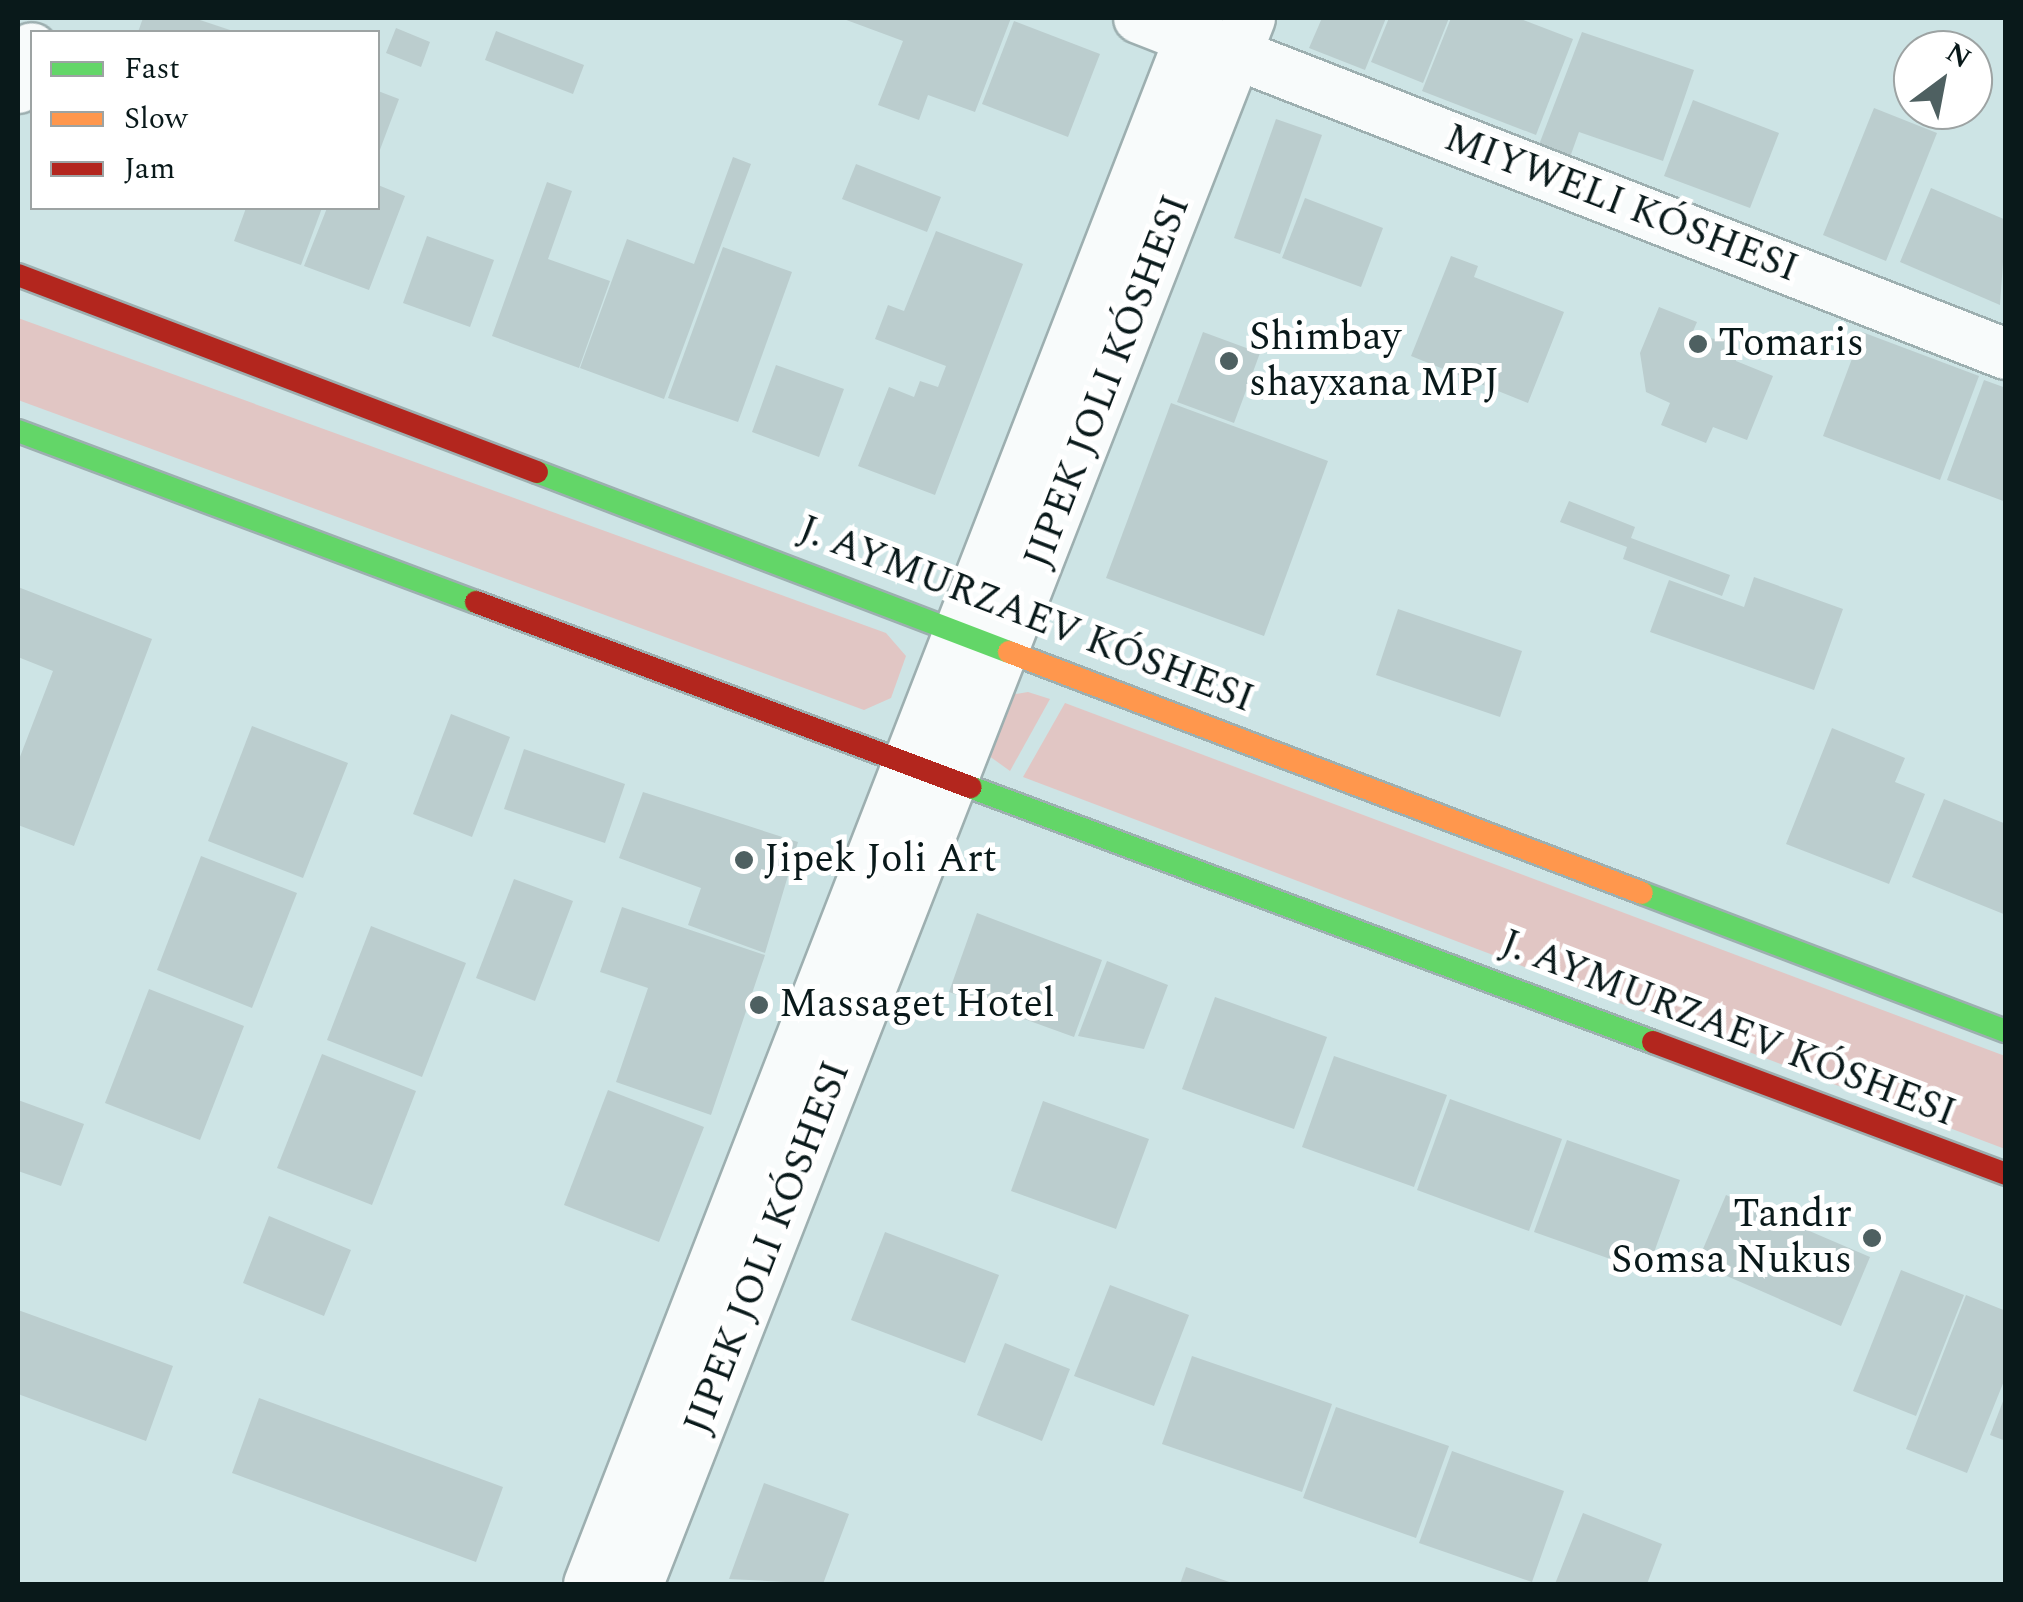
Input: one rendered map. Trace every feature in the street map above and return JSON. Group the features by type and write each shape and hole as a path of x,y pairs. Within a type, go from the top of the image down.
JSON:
{"street":[{"name":"MIYWELI KÓSHESI","path":"1138,18 1218,32 2006,354"},
{"path":"588,1584 984,638 1218,32"},
{"path":"18,88 30,54"},
{"name":"J. AYMURZAEV KÓSHESI","path":"18,275 984,638 2006,1031"},
{"name":"J. AYMURZAEV KÓSHESI","path":"18,431 2006,1174"},
{"path":"638,1584 928,768"}],"shaded area":[{"path":"18,318 886,633 906,656 891,698 864,710 18,400"},
{"path":"1028,692 1050,699 1010,771 985,753 1009,695"},
{"path":"1065,703 2005,1056 2005,1149 1023,777"}],"building":[{"path":"143,18 194,18 230,30 139,30"},
{"path":"841,18 1011,18 975,112 928,95 919,120 878,105 903,41"},
{"path":"1322,18 1386,18 1365,70 1309,48"},
{"path":"1389,18 1449,18 1423,83 1371,62"},
{"path":"1451,18 1518,18 1573,39 1536,135 1422,91"},
{"path":"1014,21 1100,54 1068,137 982,104"},
{"path":"396,28 430,42 421,67 386,53"},
{"path":"496,31 584,65 573,94 485,60"},
{"path":"1582,32 1694,70 1663,161 1579,132 1564,174 1532,163"},
{"path":"380,92 399,99 380,150"},
{"path":"1693,100 1779,133 1750,208 1664,176"},
{"path":"1874,108 1893,116 1893,130 1937,133 1886,261 1823,235"},
{"path":"1276,119 1322,135 1280,254 1234,238"},
{"path":"733,157 751,164 664,399 580,368 627,239 694,264"},
{"path":"856,164 941,197 927,232 842,199"},
{"path":"547,182 572,191 548,259 610,281 579,368 492,336"},
{"path":"380,186 405,196 369,290 304,266 326,210 380,210"},
{"path":"1931,188 2006,220 2000,305 1900,262"},
{"path":"1305,198 1383,228 1361,287 1282,258"},
{"path":"245,210 321,210 301,265 234,241"},
{"path":"936,231 1023,264 935,495 858,466 889,387 914,397 920,381 938,387 946,366 875,339 888,305 904,311"},
{"path":"427,236 494,260 470,327 403,303"},
{"path":"723,247 792,272 738,422 668,398"},
{"path":"1451,256 1478,266 1474,277 1564,312 1528,403 1411,356"},
{"path":"1659,307 1697,322 1691,336 1734,341 1736,361 1773,376 1747,440 1713,427 1706,443 1661,425 1670,403 1646,392 1640,353"},
{"path":"1203,332 1260,353 1234,423 1177,402"},
{"path":"1862,332 1979,376 1940,480 1823,436"},
{"path":"776,365 844,389 819,457 752,432"},
{"path":"1984,380 2006,388 2006,502 1947,480"},
{"path":"1171,403 1328,461 1264,636 1106,578"},
{"path":"1569,501 1635,527 1631,538 1730,575 1722,596 1623,559 1627,547 1560,522"},
{"path":"1754,577 1843,609 1814,690 1650,632 1669,580 1744,607"},
{"path":"18,587 152,639 74,846 18,825 18,762 53,671 18,657"},
{"path":"1398,609 1522,651 1500,717 1376,675"},
{"path":"451,714 510,737 472,837 413,814"},
{"path":"252,726 348,763 303,878 208,841"},
{"path":"1832,728 1905,758 1895,782 1925,794 1889,884 1786,844"},
{"path":"524,749 625,784 605,843 504,809"},
{"path":"643,792 798,842 765,953 688,925 701,888 619,858"},
{"path":"1944,799 2006,824 2006,915 1912,877"},
{"path":"201,856 297,893 252,1008 157,970"},
{"path":"514,879 573,901 535,1001 476,978"},
{"path":"622,907 765,955 711,1115 616,1082 648,988 600,972"},
{"path":"977,913 1102,960 1074,1037 949,992"},
{"path":"371,926 466,963 422,1077 327,1040"},
{"path":"1107,961 1168,985 1144,1049 1078,1036"},
{"path":"149,989 244,1026 200,1140 105,1103"},
{"path":"1215,997 1327,1037 1294,1129 1182,1089"},
{"path":"322,1054 416,1091 372,1205 277,1168"},
{"path":"1334,1056 1447,1095 1414,1187 1302,1147"},
{"path":"608,1090 704,1127 659,1242 564,1205"},
{"path":"1450,1099 1562,1139 1529,1231 1417,1190"},
{"path":"18,1100 84,1124 61,1186 18,1171"},
{"path":"1043,1101 1149,1139 1116,1229 1011,1191"},
{"path":"1567,1140 1680,1180 1647,1272 1534,1232"},
{"path":"1726,1195 1870,1257 1841,1326 1697,1263"},
{"path":"269,1216 351,1250 324,1316 243,1283"},
{"path":"885,1232 999,1275 965,1363 851,1320"},
{"path":"1901,1270 1964,1295 1916,1416 1853,1391"},
{"path":"1110,1285 1189,1315 1154,1406 1074,1376"},
{"path":"1966,1295 2006,1311 2006,1376 1967,1473 1906,1449"},
{"path":"18,1310 173,1366 146,1441 18,1394"},
{"path":"1005,1343 1070,1369 1042,1441 977,1415"},
{"path":"1192,1356 1332,1404 1302,1492 1162,1444"},
{"path":"2006,1396 2006,1441 1990,1435"},
{"path":"259,1398 503,1487 476,1562 232,1473"},
{"path":"1336,1407 1449,1446 1416,1538 1303,1498"},
{"path":"1452,1451 1564,1491 1532,1582 1419,1543"},
{"path":"764,1483 849,1514 823,1584 729,1579"},
{"path":"1583,1513 1662,1544 1647,1584 1555,1584"},
{"path":"1186,1567 1235,1584 1180,1584"}],"traffic: fast":[{"path":"18,431 476,602"},
{"path":"537,472 1009,652"},
{"path":"970,787 1653,1042"},
{"path":"1642,893 2006,1031"}],"traffic: slow":[{"path":"1009,652 1642,893"}],"traffic: jam":[{"path":"18,275 537,472"},
{"path":"476,602 970,787"},
{"path":"1653,1042 2006,1174"}],"place":[{"name":"Tomaris","path":"1698,344"},
{"name":"Shimbay shayxana MPJ","path":"1229,361"},
{"name":"Jipek Joli Art","path":"744,860"},
{"name":"Massaget Hotel","path":"759,1005"},
{"name":"Tandır Somsa Nukus","path":"1872,1238"}]}
